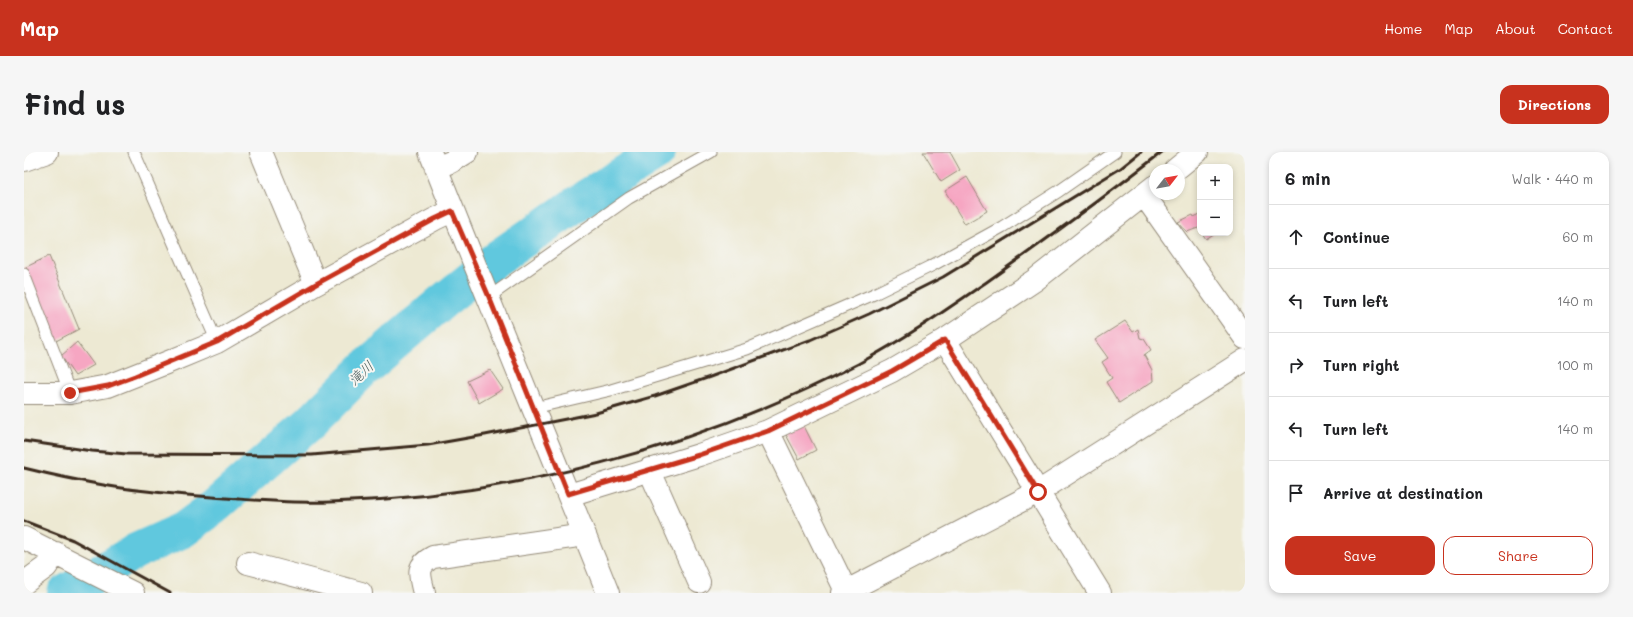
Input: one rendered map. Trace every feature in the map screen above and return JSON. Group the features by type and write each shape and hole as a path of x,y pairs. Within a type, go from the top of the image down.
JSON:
{"street":[{"path":"24,160 47,152"},
{"path":"261,152 316,284"},
{"path":"467,152 451,162 433,160 452,211 489,297 608,593"},
{"path":"1182,164 1197,152"},
{"path":"568,494 768,431 892,371 945,340 1035,280 1149,192"},
{"path":"1156,200 1245,338"},
{"path":"24,394 70,393 108,386 217,342 316,284 452,211"},
{"path":"945,340 1100,593"},
{"path":"768,431 845,593 1038,492 1245,360"},
{"path":"649,469 699,582"},
{"path":"424,593 420,573 421,567 426,561 433,557 585,534"},
{"path":"24,538 65,558 118,588"},
{"path":"24,583 46,567 65,558"},
{"path":"248,563 361,593"}],"lane":[{"path":"134,152 217,342"},
{"path":"489,297 629,198 711,152"},
{"path":"534,408 611,390 747,349 874,294 933,265 1002,227 1059,191 1116,152"},
{"path":"24,274 70,393"}],"building":[{"path":"923,152 950,152 960,170 941,182"},
{"path":"967,177 987,211 965,224 945,191"},
{"path":"1193,215 1194,217 1197,216 1197,228 1187,232 1178,222"},
{"path":"49,256 79,329 54,342 24,268"},
{"path":"1125,321 1133,332 1138,329 1140,338 1144,339 1151,350 1144,355 1152,370 1153,381 1119,403 1106,382 1112,378 1102,362 1108,358 1095,340"},
{"path":"77,342 94,365 75,376 61,356"},
{"path":"490,370 503,389 479,403 467,381"},
{"path":"802,422 816,450 799,459 784,431"}],"waterway":[{"name":"滝川","path":"65,593 136,551 183,530 213,508 310,423 364,369 443,301 497,258 588,196 658,152"}],"railway":[{"path":"24,441 92,451 127,454 312,455 428,445 596,413 655,396 710,377 810,340 869,314 943,277 1121,168 1141,152"},
{"path":"24,468 87,482 141,491 284,502 330,502 399,498 467,490 535,478 602,463 668,443 733,420 796,394 875,355 988,281 1076,218 1162,152"},
{"path":"24,521 73,540 170,593"}],"route":[{"path":"70,393 108,386 217,342 316,284 452,211 489,297 568,494 699,455 768,431 892,371 945,340 1038,492"}]}
